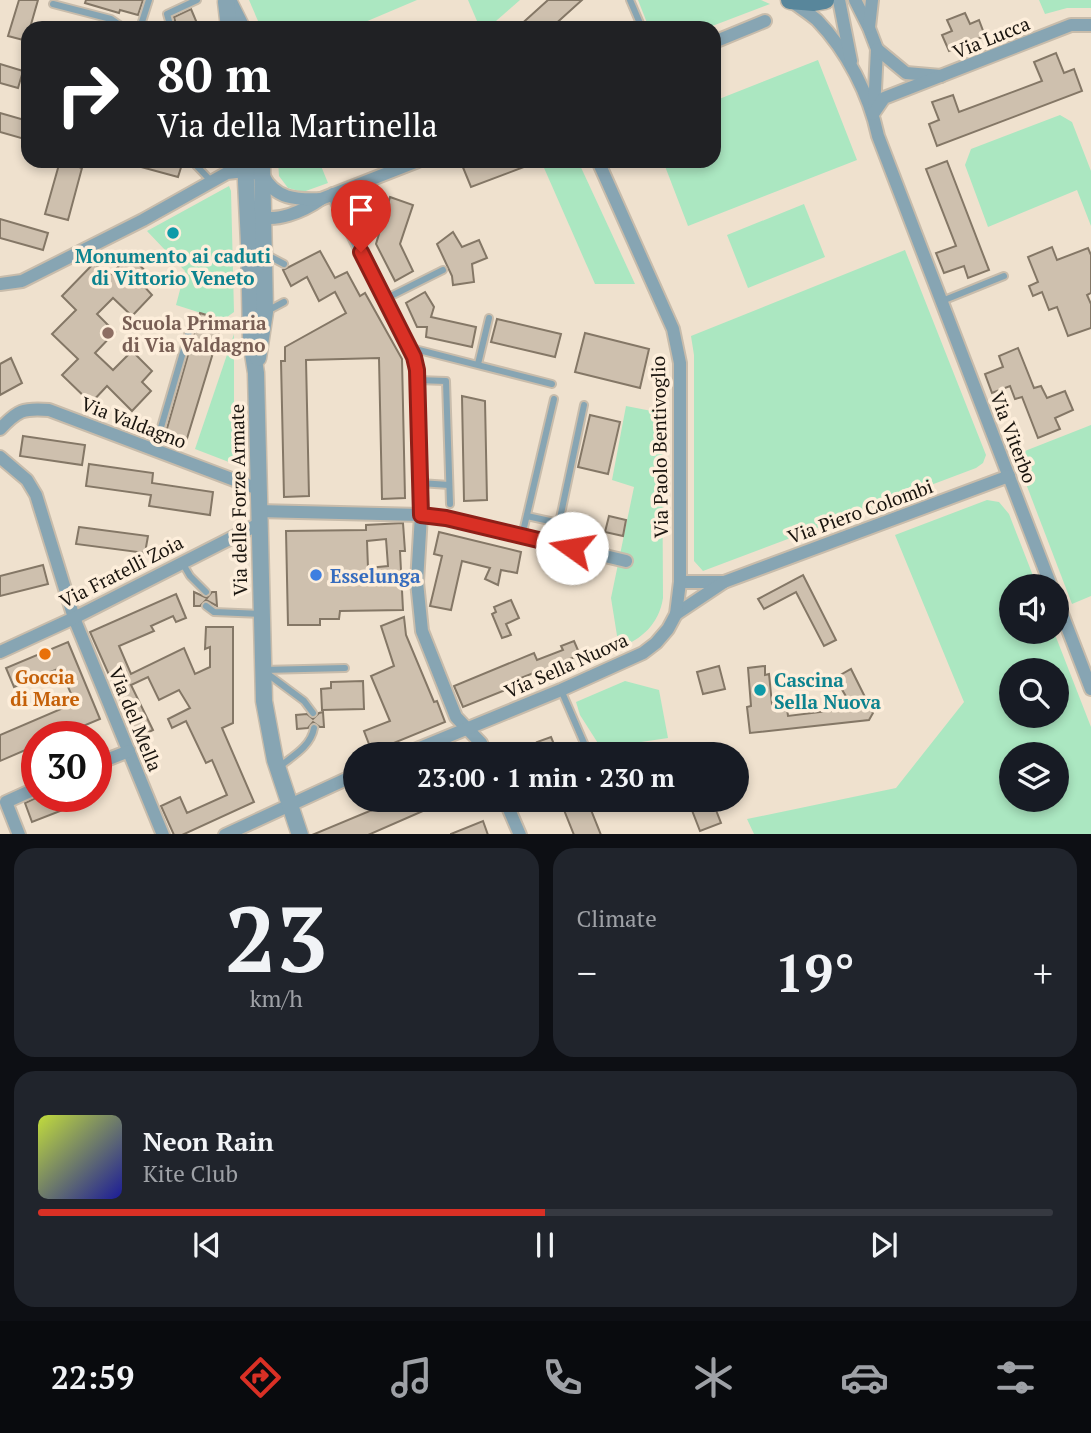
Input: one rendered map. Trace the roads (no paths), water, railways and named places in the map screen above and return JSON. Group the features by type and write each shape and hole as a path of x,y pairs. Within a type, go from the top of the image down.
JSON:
{"main road":[{"path":"790,0 825,0"}],"street":[{"path":"227,0 228,21"},
{"path":"227,0 238,21"},
{"name":"Via Viterbo","path":"790,0 816,19 853,69"},
{"name":"Via Viterbo","path":"839,0 853,69 873,114 878,136 1046,574"},
{"name":"Via Viterbo","path":"855,0 877,49 873,114"},
{"name":"Via Viterbo","path":"869,27 872,0"},
{"path":"721,39 765,21"},
{"name":"Via Lucca","path":"873,114 884,98 1070,26 1091,25"},
{"name":"Via Lucca","path":"877,49 906,73 945,76"},
{"path":"0,284 22,281 240,168"},
{"name":"Via delle Forze Armate","path":"245,168 247,212 257,257"},
{"path":"262,168 269,187 278,194 303,200 327,197"},
{"name":"Via delle Forze Armate","path":"262,168 263,219 257,257 258,309 251,341 256,373 263,670 268,731 288,805 300,834"},
{"path":"247,212 263,219 276,218 400,168"},
{"name":"Via Paolo Bentivoglio","path":"601,168 673,329 678,348 680,582"},
{"path":"327,197 385,299 414,357 421,515 417,582 422,631 456,717 480,742"},
{"name":"Via Valdagno","path":"0,429 15,414 29,408 49,410 258,489"},
{"name":"Via del Mella","path":"0,457 27,480 36,495 74,618 163,834"},
{"name":"Via Piero Colombi","path":"676,614 724,582 1009,476"},
{"path":"259,517 421,515 446,518 626,561"},
{"name":"Via Fratelli Zoia","path":"0,652 74,618 182,562 259,517"},
{"name":"Via Piero Colombi","path":"680,582 724,582"},
{"name":"Via Sella Nuova","path":"434,742 643,653 656,643 676,614 680,582"},
{"path":"1069,632 1091,689"},
{"path":"112,758 129,751"},
{"path":"227,834 343,780"},
{"path":"19,834 6,802 21,795"},
{"path":"510,812 520,834"}],"lane":[{"path":"143,21 149,0"},
{"path":"169,21 167,14 197,0"},
{"path":"630,0 639,21"},
{"path":"52,4 114,21"},
{"path":"199,168 211,181"},
{"path":"257,257 284,264"},
{"path":"385,299 443,270"},
{"path":"942,301 1004,276"},
{"path":"258,309 284,302"},
{"path":"478,365 489,318"},
{"path":"157,441 191,325"},
{"path":"409,347 552,384"},
{"path":"417,380 446,381 450,504"},
{"path":"522,536 554,399"},
{"path":"527,516 559,523 584,405"},
{"path":"420,483 449,485"},
{"path":"182,562 190,576 206,592"},
{"path":"206,606 214,612 261,614"},
{"path":"263,670 345,668"},
{"path":"263,670 304,701 313,713"},
{"path":"561,690 584,742"},
{"path":"278,768 307,744 314,728"}],"place":[{"name":"Monumento ai caduti di Vittorio Veneto","path":"173,233"},
{"name":"Scuola Primaria di Via Valdagno","path":"108,333"},
{"name":"Esselunga","path":"316,575"},
{"name":"Goccia di Mare","path":"45,654"},
{"name":"Cascina Sella Nuova","path":"760,690"}]}
